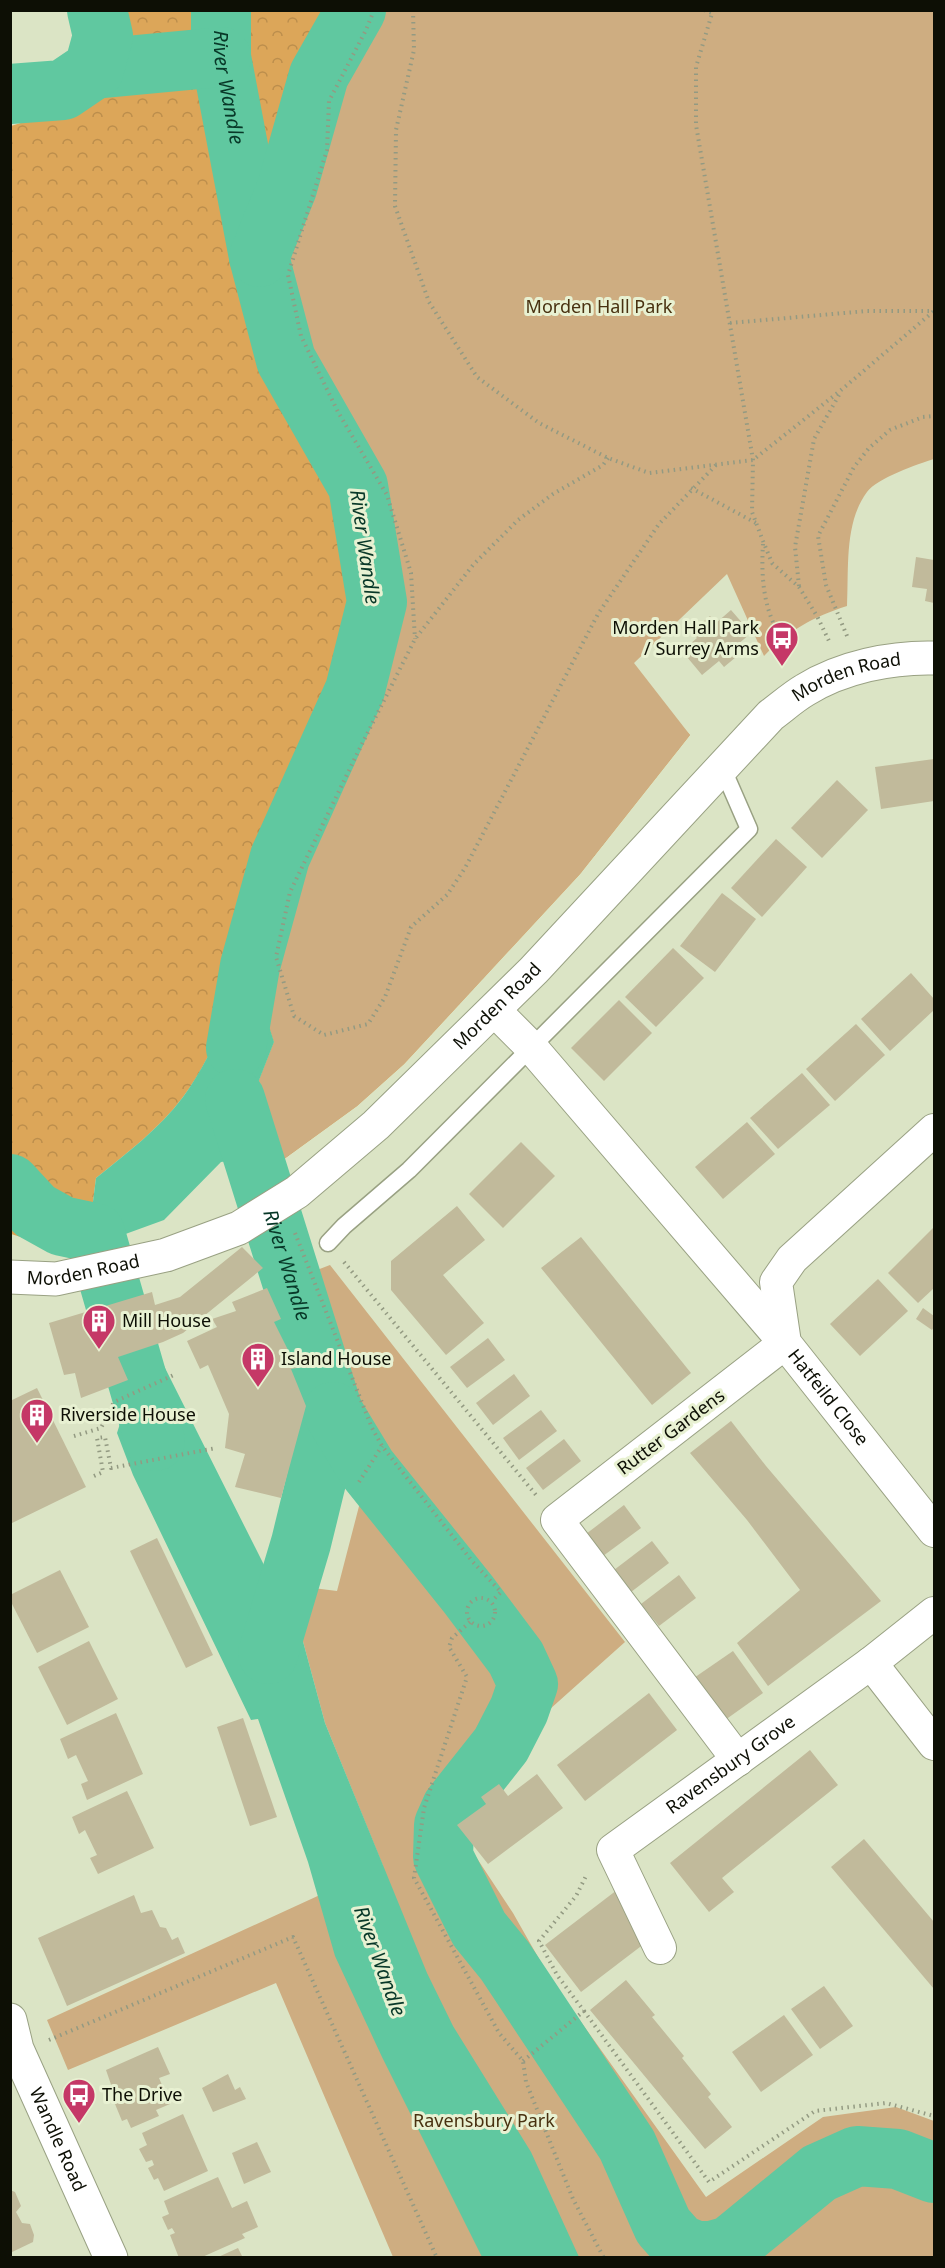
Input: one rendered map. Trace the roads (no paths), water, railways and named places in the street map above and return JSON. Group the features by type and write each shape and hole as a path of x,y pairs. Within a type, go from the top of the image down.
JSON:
{"main road":[{"name":"Morden Road","path":"10,1277 56,1279 166,1255 239,1228 284,1202 376,1125 540,964 771,715 806,690 843,672 882,662 934,658"},
{"name":"Wandle Road","path":"13,2040 111,2258"}],"street":[{"path":"494,1010 532,1048 784,1344"},
{"name":"Hatfeild Close","path":"934,1130 792,1260 776,1282 784,1344 934,1531"},
{"name":"Rutter Gardens","path":"738,1760 557,1520 784,1344"},
{"name":"Ravensbury Grove","path":"660,1948 613,1850 872,1663 934,1613"},
{"path":"872,1663 934,1744"}],"lane":[{"path":"328,1243 344,1226 409,1170 749,829 722,767"}],"water":[{"path":"250,966 274,1042 256,1088 264,1138 273,1167 247,1187 236,1160 221,1162 164,1220 109,1240 95,1233 90,1225 96,1178 153,1130 183,1097 211,1050"},
{"path":"159,1356 265,1567 298,1612 301,1634 325,1723 427,1973 453,2026 531,2152 579,2257 482,2257 382,2057 335,1956 308,1862 258,1719 251,1720 133,1475 117,1433 126,1405 133,1363"}],"waterway":[{"name":"River Wandle","path":"10,94 63,90 94,69 103,36 97,10"},
{"name":"River Wandle","path":"221,10 221,57 259,257 286,360 358,486 377,602 355,690 280,857 250,966 236,1048"},
{"path":"259,257 287,188 319,75 356,10"},
{"path":"94,69 221,57"},
{"name":"River Wandle","path":"235,1099 333,1412 301,1543 268,1654"},
{"name":"River Wandle","path":"10,1184 35,1211 62,1226 95,1233 155,1441"},
{"path":"333,1412 367,1468 516,1658 528,1684 519,1710 501,1745 452,1807 444,1825 443,1857 479,1929 505,1961 627,2145 663,2226 679,2244 696,2251 712,2251 730,2246 819,2173 857,2156 898,2159 934,2173"}],"place":[{"name":"Morden Hall Park / Surrey Arms","path":"782,667"},
{"name":"Mill House","path":"99,1350"},
{"name":"Island House","path":"258,1388"},
{"name":"Riverside House","path":"37,1444"},
{"name":"The Drive","path":"79,2124"}],"park label":[{"name":"Morden Hall Park","path":"599,307"},
{"name":"Ravensbury Park","path":"484,2121"}]}
